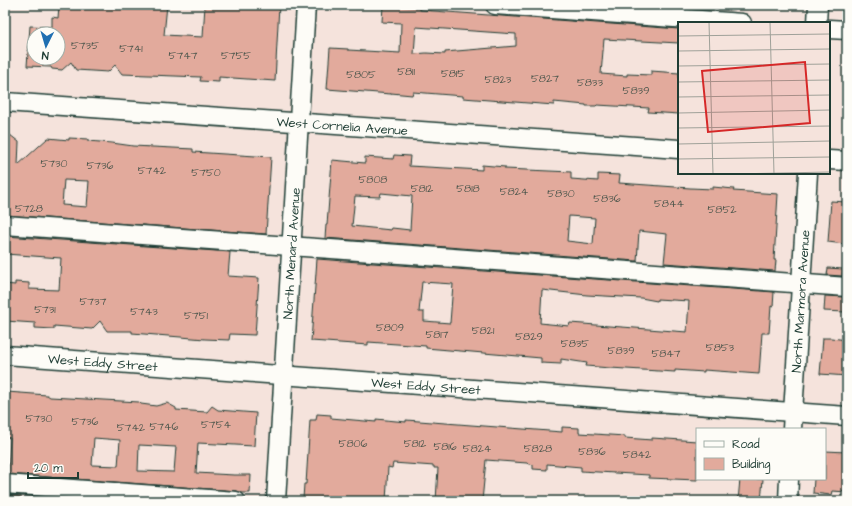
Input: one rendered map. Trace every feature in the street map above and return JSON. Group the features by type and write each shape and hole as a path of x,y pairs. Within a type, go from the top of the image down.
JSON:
{"street":[{"name":"North Menard Avenue","path":"276,501 306,5"},
{"path":"495,5 728,22"},
{"path":"817,22 818,5"},
{"path":"830,29 847,30"},
{"name":"West Cornelia Avenue","path":"5,102 678,149"},
{"path":"830,160 847,161"},
{"name":"North Marmora Avenue","path":"793,421 808,174"},
{"path":"5,225 847,287"},
{"name":"West Eddy Street","path":"5,355 284,375 793,421 847,416"},
{"path":"788,501 789,480"},
{"path":"5,484 236,501"}],"building":[{"path":"59,5 167,5 164,35 203,37 205,5 279,5 275,81 219,77 219,82 200,81 201,77 122,74 115,65 108,72 76,70 71,62 62,70 52,69 51,67 27,66 66,66 66,26 52,26 52,17 58,18"},
{"path":"383,5 420,8 420,10 678,29 678,43 604,39 601,74 627,76 627,74 651,75 651,71 678,73 678,114 648,112 649,108 597,105 586,106 554,102 554,105 463,98 463,96 413,92 412,95 327,89 330,48 400,53 401,23 382,22","holes":["416,27 516,34 516,46 445,52 445,54 414,54"]},
{"path":"639,5 679,5 679,8"},
{"path":"5,131 19,142 18,165 48,138 69,140 69,138 88,139 88,141 133,146 193,149 193,152 271,157 266,234 5,215","holes":["64,180 89,181 87,207 62,205"]},
{"path":"394,155 410,156 409,166 482,170 482,165 505,167 505,169 571,172 571,179 598,181 598,174 620,175 619,183 713,189 713,187 734,189 733,191 778,194 774,260 776,260 775,271 664,263 667,234 639,231 637,261 325,238 332,160 365,163 365,157 393,159","holes":["381,193 412,196 410,230 392,228 391,230 352,226 355,196 380,197","569,216 595,218 593,244 567,241"]},
{"path":"831,201 847,202 847,237 845,237 844,244 828,242"},
{"path":"5,236 230,252 228,276 259,278 255,335 230,334 229,340 205,339 132,333 132,331 107,331 100,321 92,329 54,326 54,329 35,328 35,323 5,321 5,284 15,285 15,282 29,283 29,289 59,290 61,258 5,254"},
{"path":"317,259 774,292 773,307 771,306 769,333 762,333 759,374 704,370 704,372 675,370 675,372 610,368 586,366 587,363 561,359 561,364 541,363 541,358 426,348 426,346 368,342 368,345 311,341","holes":["422,282 453,284 450,323 424,321 424,312 419,312","542,290 587,295 641,298 657,301 657,299 689,301 687,332 570,323 569,326 540,323"]},
{"path":"828,268 843,269 842,276 827,275"},
{"path":"825,296 846,297 845,312 824,311"},
{"path":"823,338 847,340 847,376 820,374"},
{"path":"7,392 47,395 50,397 139,402 141,404 156,406 167,403 176,408 176,410 207,412 212,406 218,410 256,413 254,446 198,443 196,473 251,475 250,493 8,474 10,438 5,437","holes":["94,438 120,440 118,466 92,465","139,445 176,447 174,472 138,471"]},
{"path":"317,414 331,415 331,418 376,422 376,419 406,422 406,420 562,432 562,427 579,428 579,433 625,436 625,438 696,441 696,480 649,478 649,475 581,471 581,467 547,464 547,470 533,469 533,465 527,463 486,460 482,501 436,501 438,468 434,468 434,466 393,463 392,468 388,467 386,501 359,501 320,498 319,500 303,499 304,484 306,484 310,420 316,420"},
{"path":"826,451 847,452 847,492 832,491 831,495 813,493 814,480 826,480"},
{"path":"740,480 763,480 761,501 738,501"},
{"path":"7,495 21,496 21,501 7,501"}]}
